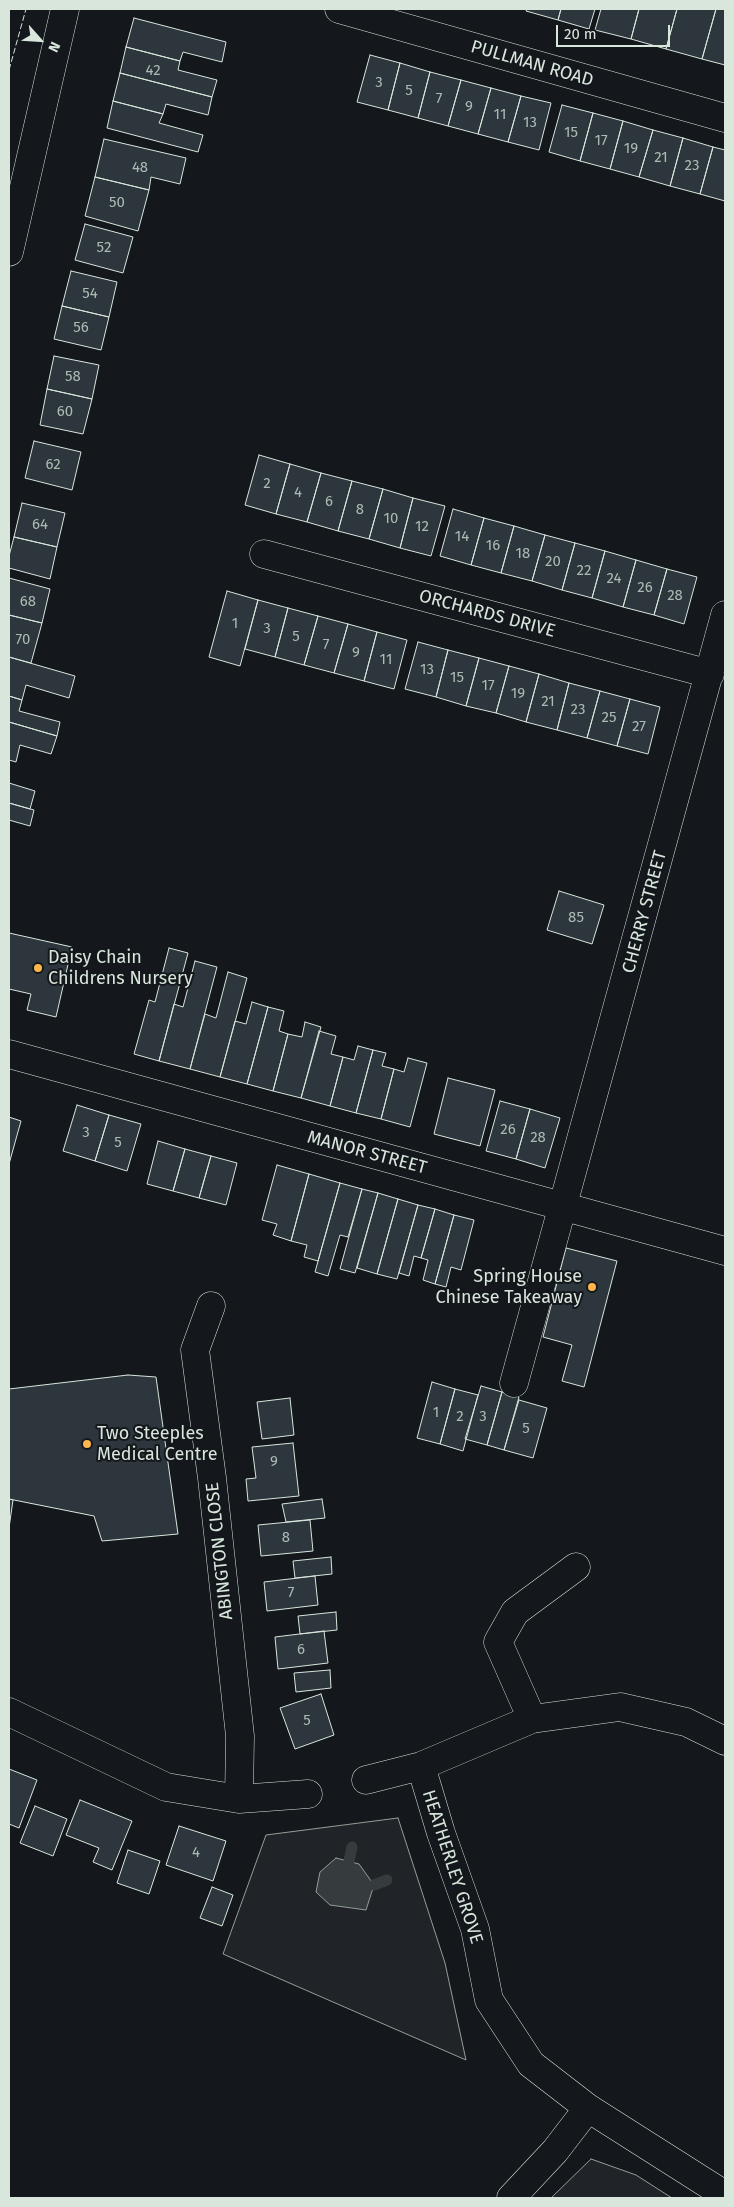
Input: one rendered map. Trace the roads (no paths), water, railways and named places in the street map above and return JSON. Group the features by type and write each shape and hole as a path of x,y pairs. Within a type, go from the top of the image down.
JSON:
{"street":[{"path":"9,252 65,9"},
{"name":"PULLMAN ROAD","path":"340,9 725,118"},
{"name":"ORCHARDS DRIVE","path":"264,554 710,674"},
{"name":"CHERRY STREET","path":"514,1383 564,1208 725,615"},
{"name":"MANOR STREET","path":"9,1054 725,1251"},
{"name":"ABINGTON CLOSE","path":"210,1306 195,1350 212,1478 240,1736 239,1799"},
{"path":"532,1719 498,1642 515,1612 576,1567"},
{"path":"366,1780 420,1766 532,1719 620,1707 686,1722 725,1741"},
{"path":"9,1712 166,1787 239,1799 308,1794"},
{"name":"HEATHERLEY GROVE","path":"420,1766 441,1833 475,1929 489,2000 531,2064 588,2108 725,2194"},
{"path":"511,2198 555,2151 588,2108"}],"waterway":[{"path":"349,1861 352,1847"},
{"path":"374,1885 387,1880"}],"place":[{"name":"Daisy Chain Childrens Nursery","path":"38,968"},
{"name":"Spring House Chinese Takeaway","path":"592,1287"},
{"name":"Two Steeples Medical Centre","path":"87,1444"}]}
